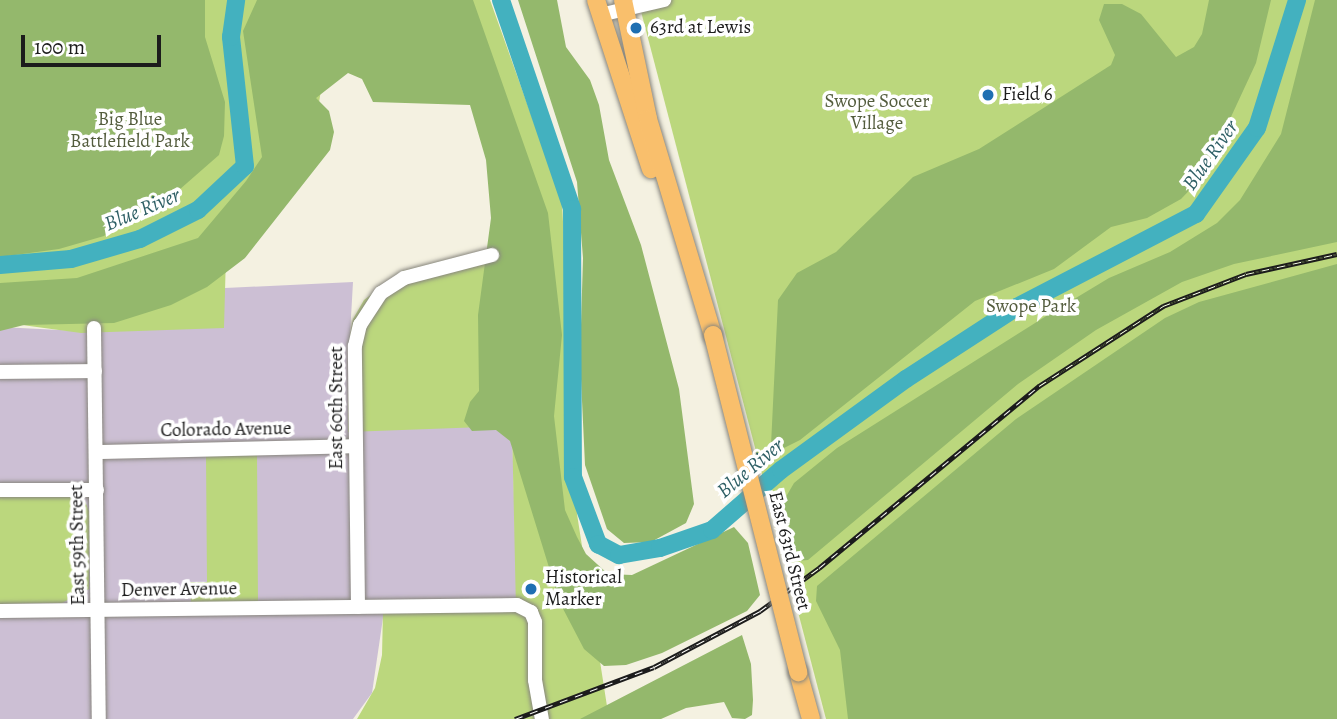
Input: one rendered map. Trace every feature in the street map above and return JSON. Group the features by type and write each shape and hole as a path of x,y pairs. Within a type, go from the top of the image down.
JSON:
{"main road":[{"name":"East 63rd Street","path":"624,5 648,119 713,335 811,719"},
{"name":"East 63rd Street","path":"598,7 653,174 682,232"},
{"path":"798,673 802,719"}],"street":[{"path":"598,7 664,0"},
{"name":"East 60th Street","path":"358,607 355,346 370,306 404,278 492,255"},
{"name":"East 59th Street","path":"94,328 99,719"},
{"path":"0,372 95,371"},
{"name":"Colorado Avenue","path":"97,452 356,446"},
{"path":"0,491 97,490"},
{"name":"Denver Avenue","path":"0,611 526,608 535,622 535,680 542,719"}],"shaded area":[{"path":"353,282 350,335 512,426 517,605 384,611 372,693 353,719 0,719 0,327 100,332 225,288"}],"green space":[{"name":"Big Blue Battlefield Park","path":"0,0 490,0 562,201 577,514 609,719 357,719 375,688 382,655 383,611 516,610 512,426 348,432 349,342 353,319 364,300 402,271 505,245 494,81 326,56 309,170 227,219 224,328 81,333 0,322"},
{"path":"0,0 205,0 205,37 225,102 224,136 219,155 171,197 134,212 104,236 59,249 0,257"},
{"path":"257,0 473,0 548,213 562,335 554,416 565,510 577,537 586,554 608,574 632,575 734,527 748,543 760,595 747,611 662,653 626,665 604,666 584,649 560,603 510,441 496,430 472,431 464,421 470,402 479,391 478,315 491,218 486,160 470,105 373,102 362,79 348,73 316,98 329,111 334,132 330,150 245,258 207,287 171,305 114,323 24,325 0,331 0,283 77,278 198,238 246,181 262,157 243,31"},
{"path":"518,0 557,0 566,47 590,80 599,105 609,160 641,245 679,389 694,504 686,523 651,542 624,543 607,529 585,465 580,358 583,258 577,182"},
{"name":"Swope Park","path":"638,0 1337,0 1337,719 826,719"},
{"path":"1209,0 1271,0 1256,63 1204,175 1181,199 1147,218 1111,227 1054,269 975,301 800,440 780,450 771,445 778,300 797,273 836,252 913,177 979,149 1111,65 1115,55 1099,20 1104,4 1122,4 1141,14 1176,57 1194,47 1202,34"},
{"path":"1315,0 1337,0 1337,242 1234,264 1182,282 1096,330 1018,384 808,560 797,561 783,502 794,483 837,448 1051,313 1109,278 1170,252 1217,223 1240,200 1281,134"},
{"path":"1337,264 1337,719 848,719 840,650 816,601 817,586 1016,419 1165,318 1199,302"},
{"path":"257,454 258,602 191,602 190,582 207,582 206,455"},
{"path":"0,495 75,496 85,501 90,514 89,589 62,603 0,604"},
{"path":"742,635 751,664 753,700 752,715 745,719 732,718 724,702 686,708 661,719 580,719"}],"waterway":[{"name":"Blue River","path":"0,265 71,259 140,239 198,210 245,166 231,37 236,0"},
{"name":"Blue River","path":"501,0 572,209 573,477 598,544 619,555 660,548 712,530 781,470 906,379 1017,307 1196,214 1257,128 1297,0"}],"railway":[{"path":"515,719 654,667 760,611 819,568 1039,386 1163,306 1246,274 1337,254"}],"place":[{"name":"63rd at Lewis","path":"636,28"},
{"name":"Field 6","path":"988,95"},
{"name":"Historical Marker","path":"531,589"}],"park label":[{"name":"Swope Soccer Village","path":"877,113"}]}
